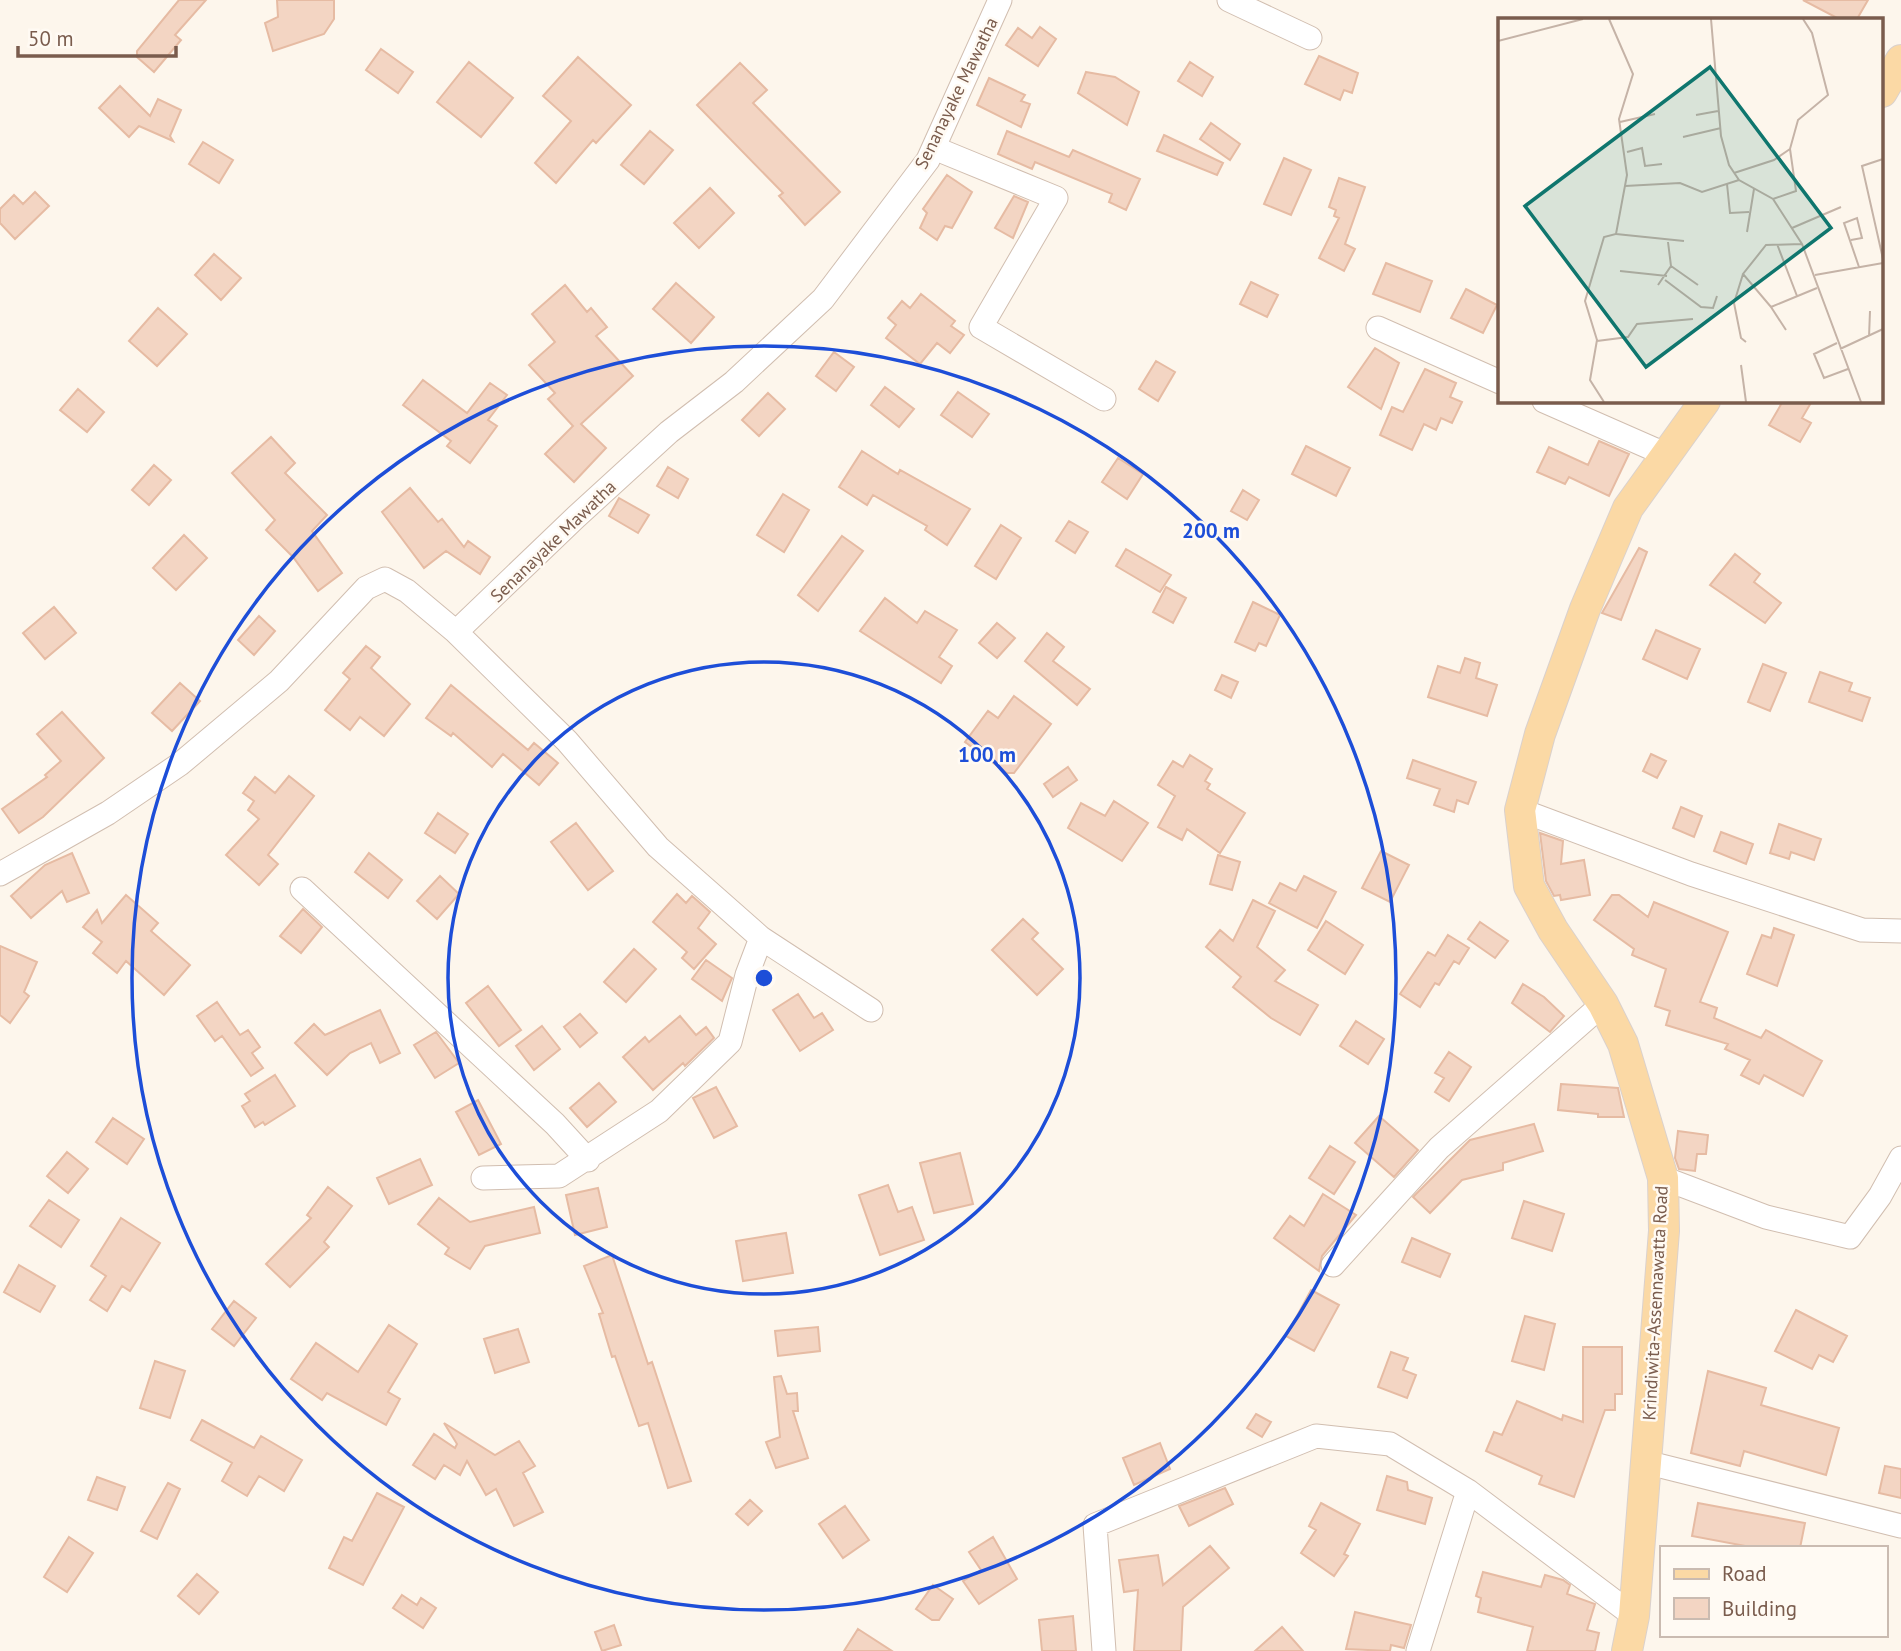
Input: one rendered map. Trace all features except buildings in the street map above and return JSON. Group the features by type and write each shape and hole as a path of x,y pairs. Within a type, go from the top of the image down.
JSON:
{"main road":[{"path":"1884,89 1901,60"},
{"name":"Krindiwita-Assennawatta Road","path":"1627,1651 1634,1616 1664,1231 1663,1178 1623,1044 1603,1004 1553,930 1530,886 1520,810 1540,734 1585,610 1628,508 1704,402"}],"street":[{"name":"Senanayake Mawatha","path":"456,632 576,517 670,432 734,382 822,299 928,160 1000,0"},
{"path":"1229,0 1310,38"},
{"path":"934,148 1056,198 981,327 1104,399"},
{"path":"1378,328 1498,381"},
{"path":"1546,402 1667,455"},
{"path":"0,874 108,813 180,764 279,681 366,588 384,579 407,591 456,632 567,741 658,847 761,938 871,1010"},
{"path":"1520,810 1691,874 1862,930 1901,931"},
{"path":"302,889 555,1125 588,1160"},
{"path":"483,1178 551,1178 588,1160 659,1111 730,1042 747,975 761,938"},
{"path":"1333,1265 1440,1148 1603,1004"},
{"path":"1663,1178 1766,1217 1850,1237 1880,1196 1901,1158"},
{"path":"1104,1651 1095,1525 1316,1436 1390,1444 1468,1491 1634,1616"},
{"path":"1645,1462 1901,1526"},
{"path":"1418,1651 1468,1491"}]}
